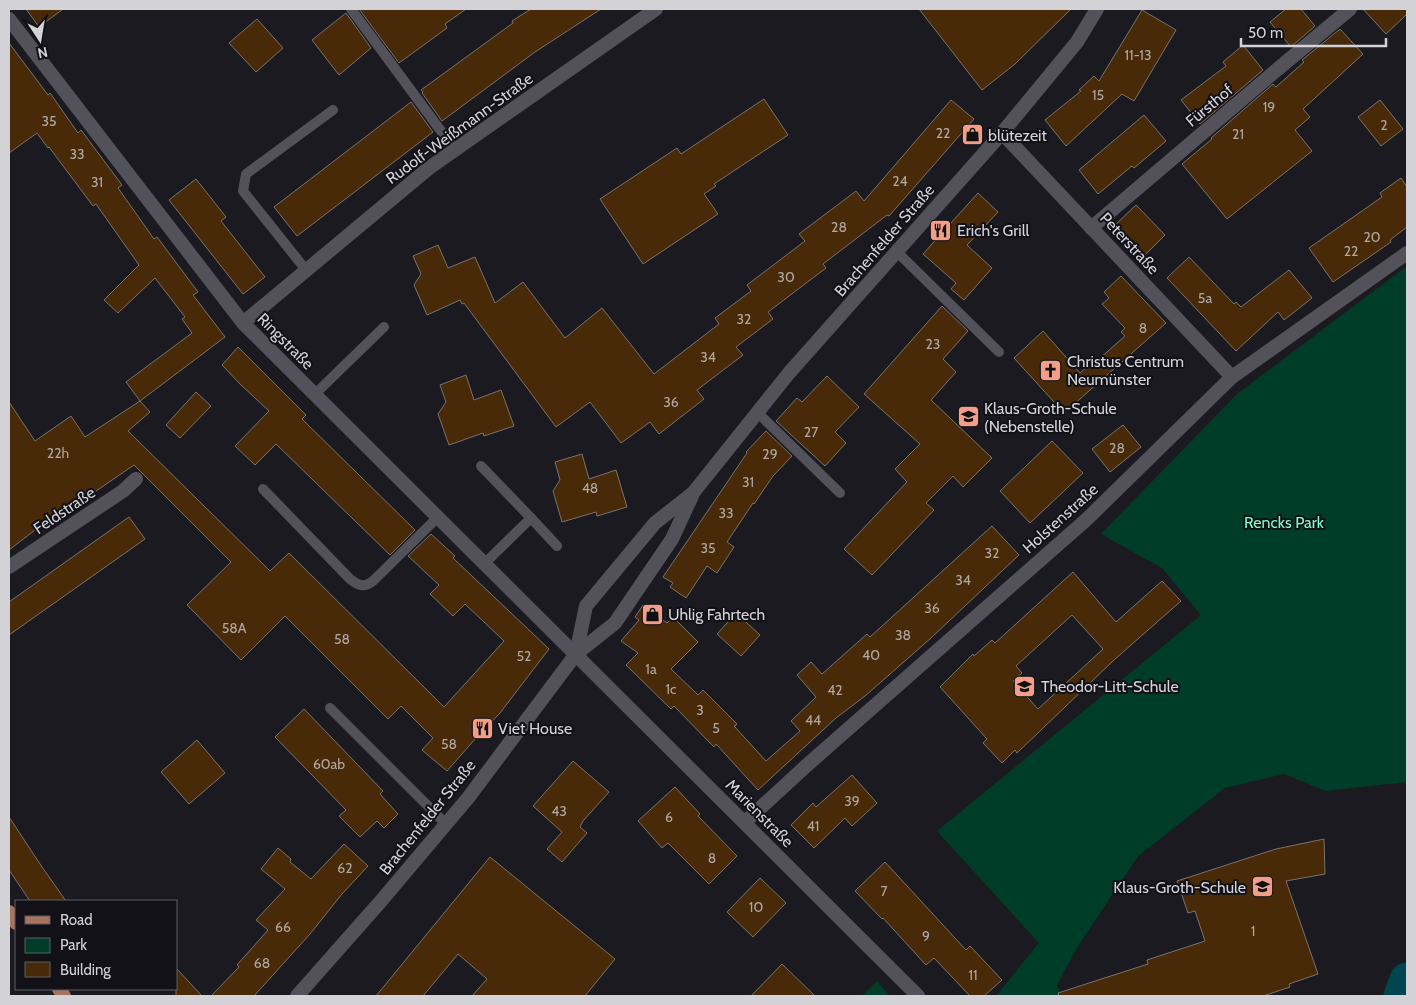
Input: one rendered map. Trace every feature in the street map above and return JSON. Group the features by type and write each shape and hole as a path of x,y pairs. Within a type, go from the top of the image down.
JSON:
{"street":[{"name":"Rudolf-Weißmann-Straße","path":"243,323 429,168 656,9"},
{"name":"Brachenfelder Straße","path":"576,654 586,606 654,523 693,493 789,373 1002,133 1077,42 1097,9"},
{"name":"Fürsthof","path":"1091,228 1350,9"},
{"name":"Ringstraße","path":"9,19 243,323 576,654"},
{"name":"Peterstraße","path":"1002,133 1232,377"},
{"name":"Holstenstraße","path":"745,822 1086,520 1232,377 1407,253"},
{"name":"Feldstraße","path":"9,567 123,492 136,479"},
{"name":"Brachenfelder Straße","path":"297,996 468,798 576,654 615,623 672,539 693,493"},
{"name":"Marienstraße","path":"576,654 918,996"}],"lane":[{"path":"351,9 456,150"},
{"path":"306,270 243,191 246,174 333,110"},
{"path":"897,252 1000,352"},
{"path":"315,394 384,327"},
{"path":"758,413 840,493"},
{"path":"481,466 557,546"},
{"path":"263,489 350,580 361,586 373,581 438,517"},
{"path":"485,563 531,518"},
{"path":"330,708 446,824"}],"green space":[{"name":"Rencks Park","path":"1407,266 1407,782 1326,791 1284,774 1225,788 1138,856 1078,946 1057,985 1061,996 996,996 1039,943 937,831 1201,615 1162,568 1101,534 1237,394"},
{"path":"877,981 890,996 862,996"}],"building":[{"path":"26,9 63,9 39,27"},
{"path":"359,9 466,9 445,24 447,28 399,63"},
{"path":"531,9 601,9 535,52 442,121 421,90 513,23 512,21"},
{"path":"919,9 1071,9 1015,64 982,90"},
{"path":"1286,9 1301,9 1315,26 1291,47 1270,22"},
{"path":"1363,9 1407,9 1407,14 1386,34"},
{"path":"1142,10 1176,30 1134,101 1122,94 1066,146 1045,120 1081,91 1079,90 1094,76 1099,81"},
{"path":"346,13 371,48 339,75 312,40"},
{"path":"257,19 283,48 256,72 229,43"},
{"path":"1340,29 1363,54 1303,109 1310,117 1295,130 1312,151 1227,219 1182,164 1273,84 1276,87 1304,62 1302,60"},
{"path":"9,43 48,95 50,93 78,133 81,130 122,185 118,188 154,239 157,237 198,292 193,295 225,337 140,401 126,382 192,333 182,319 185,317 155,278 118,313 104,300 139,265 96,204 93,206 37,133 9,153"},
{"path":"1243,45 1263,70 1200,124 1181,100 1226,66 1223,62"},
{"path":"764,99 788,135 714,184 716,186 704,194 718,214 643,264 600,199 677,148 681,154"},
{"path":"951,100 974,119 889,216 887,215 823,264 826,268 768,312 773,319 736,347 743,355 697,390 704,399 659,434 650,422 621,443 590,402 556,427 464,303 462,304 460,300 427,315 414,285 421,274 413,256 438,245 448,268 475,257 495,303 523,282 565,338 602,308 654,374 719,324 715,318 751,291 747,285 805,241 799,234 856,191 864,201"},
{"path":"1380,100 1403,129 1381,146 1358,117"},
{"path":"411,102 433,132 297,236 274,207"},
{"path":"1144,115 1166,141 1134,168 1132,166 1098,194 1079,170"},
{"path":"1401,178 1407,187 1407,227 1390,240 1391,242 1333,282 1309,248 1382,197 1380,193"},
{"path":"196,179 226,217 221,221 265,277 243,294 169,200"},
{"path":"978,193 998,212 967,245 992,268 964,300 951,289 956,283 923,254"},
{"path":"1136,205 1165,235 1144,256 1114,226"},
{"path":"1189,257 1234,304 1236,302 1241,307 1289,270 1312,298 1284,320 1278,312 1236,351 1167,278"},
{"path":"1121,276 1166,323 1064,413 1014,358 1043,331 1080,373 1088,366 1090,367 1125,336 1121,332 1125,328 1102,304 1109,298 1104,292"},
{"path":"942,306 968,331 943,359 956,372 931,400 992,458 963,487 953,476 926,503 934,510 872,575 844,549 907,482 895,469 920,444 864,394"},
{"path":"238,347 306,415 302,419 415,530 390,555 276,444 255,465 235,446 269,411 222,365"},
{"path":"466,375 474,400 501,390 514,426 484,436 483,433 449,445 438,414 446,402 440,385"},
{"path":"827,376 859,407 835,432 846,443 825,466 776,421 797,398 802,402"},
{"path":"196,392 211,406 180,438 166,425"},
{"path":"140,401 150,412 128,431 270,571 289,553 444,707 504,641 465,604 453,616 430,594 439,585 408,556 431,534 455,556 453,558 549,649 500,713 447,771 422,750 433,738 401,706 388,719 285,616 241,660 187,605 231,562 134,465 45,526 43,524 9,550 9,402 35,441 71,416 85,437"},
{"path":"1123,425 1141,447 1110,472 1092,449"},
{"path":"766,431 792,456 773,476 727,542 734,547 717,573 707,566 686,598 670,587 673,583 663,577 746,452"},
{"path":"1052,441 1083,473 1030,523 1000,491"},
{"path":"582,454 589,479 616,470 627,507 597,516 596,512 562,522 553,491 560,480 555,462"},
{"path":"129,517 145,539 9,635 9,602"},
{"path":"992,526 1019,555 931,638 865,696 836,718 758,790 716,744 714,747 674,706 671,709 626,665 638,653 621,641 639,620 635,617 643,605 667,623 673,617 698,642 671,669 698,695 703,690 737,724 734,726 766,761 800,731 791,721 816,697 797,675 811,662 822,674 867,634 870,637"},
{"path":"1073,572 1116,622 1162,581 1181,601 1114,660 1017,753 1015,750 1002,763 983,743 987,739 940,687 973,654 974,656 992,640 995,643","holes":["1072,615 1103,649 1038,709 1013,681 1022,673 1016,666"]},
{"path":"736,613 760,635 741,656 717,634"},
{"path":"304,709 383,791 380,794 398,814 384,828 377,821 360,837 339,816 346,810 275,737"},
{"path":"197,740 225,773 189,804 161,772"},
{"path":"573,761 609,792 583,821 580,827 587,833 562,862 547,849 562,832 533,806"},
{"path":"852,775 877,803 852,826 845,818 814,848 791,825 813,803 816,807"},
{"path":"675,787 700,814 698,816 737,856 709,884 668,843 662,848 638,821"},
{"path":"9,817 65,900 29,900 9,870"},
{"path":"1324,839 1325,874 1286,881 1318,974 1289,984 1290,987 1263,996 1059,996 1058,993 1148,964 1147,960 1205,941 1195,911 1188,913 1177,881 1276,849"},
{"path":"344,844 368,866 342,894 310,934 254,996 211,996 239,967 237,965 268,930 256,920 285,889 261,869 278,848 291,859 290,862 311,879"},
{"path":"490,857 615,959 585,996 472,996 487,979 458,954 423,996 376,996"},
{"path":"885,862 966,950 970,946 1002,980 984,996 970,996 934,958 926,965 883,918 855,891"},
{"path":"760,878 786,903 753,937 727,912"},
{"path":"782,964 815,996 751,996"},
{"path":"178,970 202,996 176,996 176,990 178,990"}],"waterway":[{"path":"1401,996 1407,980"}],"place":[{"name":"blütezeit","path":"972,135"},
{"name":"Erich's Grill","path":"941,230"},
{"name":"Christus Centrum Neumünster","path":"1051,370"},
{"name":"Klaus-Groth-Schule (Nebenstelle)","path":"968,417"},
{"name":"Uhlig Fahrtech","path":"652,614"},
{"name":"Theodor-Litt-Schule","path":"1025,686"},
{"name":"Viet House","path":"482,728"},
{"name":"Klaus-Groth-Schule","path":"1262,887"}]}
